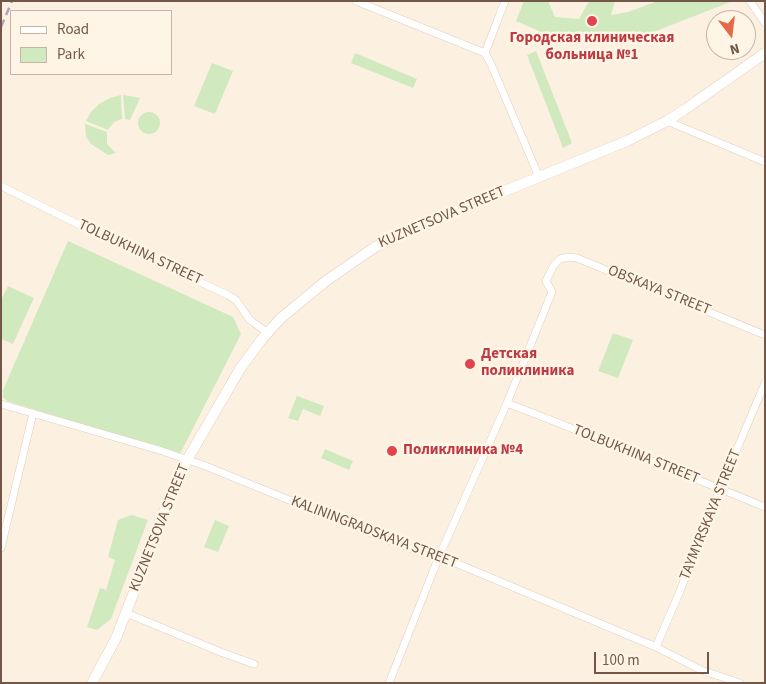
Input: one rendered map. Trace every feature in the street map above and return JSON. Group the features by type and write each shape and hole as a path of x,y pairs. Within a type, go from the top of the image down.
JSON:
{"street":[{"path":"356,1 485,53 540,177"},
{"path":"485,53 506,1"},
{"path":"750,1 765,23"},
{"name":"KUZNETSOVA STREET","path":"92,683 109,654 154,541 160,520 200,437 240,369 268,333 298,303 346,266 375,247 409,230 627,141 667,121 765,53"},
{"path":"667,121 765,162"},
{"name":"TOLBUKHINA STREET","path":"1,186 228,295 236,300 250,320 268,333"},
{"name":"OBSKAYA STREET","path":"507,403 552,292 546,281 554,265 568,257 576,258 765,335"},
{"name":"TAYMYRSKAYA STREET","path":"656,647 765,383"},
{"path":"390,683 438,559 507,403"},
{"name":"TOLBUKHINA STREET","path":"507,403 765,507"},
{"name":"KALININGRADSKAYA STREET","path":"1,404 188,460 438,559 458,564 656,647 701,670 740,683"},
{"path":"1,548 33,413"},
{"path":"126,614 254,664"}],"green space":[{"name":"Городская клиническая больница №1","path":"524,1 548,1 555,17 579,19 589,1 615,1 611,15 628,12 658,1 733,1 656,31 627,40 587,44 555,38 516,21"},
{"path":"536,51 572,143 563,148 527,55"},
{"path":"355,53 417,79 413,88 351,63"},
{"path":"212,63 233,71 215,114 194,106"},
{"path":"121,95 122,119 114,122 108,130 86,121 99,104"},
{"path":"123,95 140,98 130,120 125,119"},
{"path":"149,112 157,115 160,123 157,131 149,134 141,131 138,123 141,115"},
{"path":"85,124 107,132 107,144 116,153 108,155 91,144 86,137"},
{"path":"68,241 233,317 241,334 181,452 178,454 7,401 3,397 3,390"},
{"path":"8,286 34,298 13,344 1,339 1,300"},
{"path":"613,333 633,340 618,378 598,371"},
{"path":"297,396 324,406 320,416 303,409 298,421 288,418"},
{"path":"325,449 353,461 349,470 321,458"},
{"path":"132,515 148,520 111,619 97,630 87,627 100,588 106,590 115,560 108,557 118,520"},
{"path":"215,520 229,526 218,552 204,547"}],"railway":[{"path":"1,27 12,1"}],"place":[{"name":"Городская клиническая больница №1","path":"592,21"},
{"name":"Детская поликлиника","path":"470,364"},
{"name":"Поликлиника №4","path":"392,451"}]}
